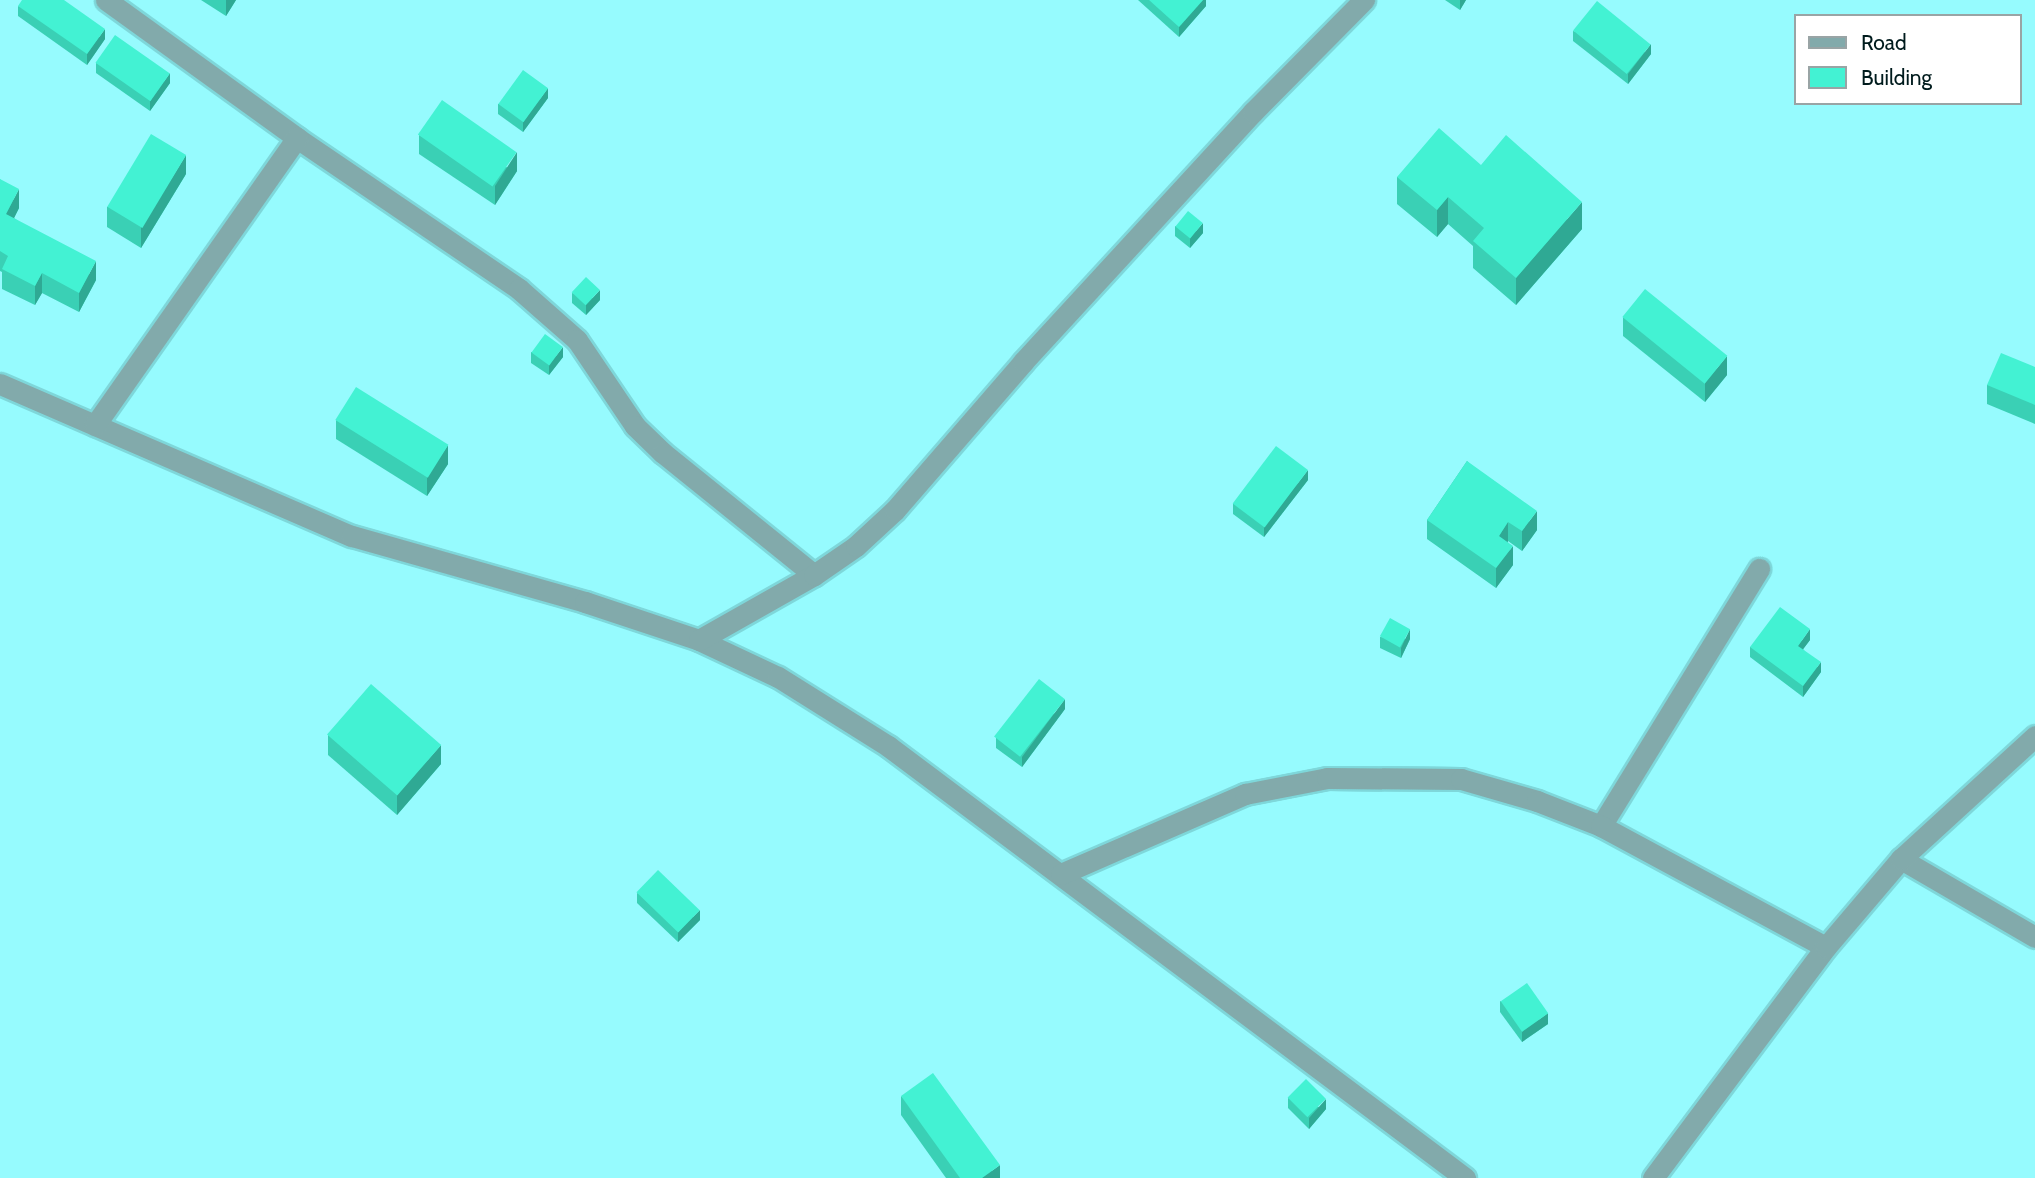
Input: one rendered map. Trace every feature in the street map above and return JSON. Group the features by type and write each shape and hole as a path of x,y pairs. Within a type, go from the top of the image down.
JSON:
{"street":[{"path":"106,0 297,138 519,289 577,340 635,426 663,453 814,575"},
{"path":"699,640 814,575 856,547 895,510 1023,362 1253,112 1364,0"},
{"path":"95,425 297,138"},
{"path":"0,384 352,536 585,601 699,640 778,677 888,746 1465,1178"},
{"path":"1601,826 1759,569"},
{"path":"1653,1178 1826,947 1901,859 2035,736"},
{"path":"1060,874 1245,793 1327,778 1461,779 1537,802 1601,826 1826,947"},
{"path":"1901,859 2035,937"}],"building":[{"path":"22,0 64,0 105,29 87,54 18,6"},
{"path":"1149,0 1203,0 1179,27"},
{"path":"1597,1 1651,44 1627,74 1573,31"},
{"path":"115,35 170,73 150,101 95,63"},
{"path":"523,70 548,88 523,122 498,104"},
{"path":"442,100 517,152 492,187 418,134"},
{"path":"1439,128 1481,165 1506,135 1582,202 1516,278 1473,241 1484,228 1448,197 1437,210 1397,177"},
{"path":"151,134 186,155 142,228 107,207"},
{"path":"0,179 19,189 6,214 96,261 79,293 42,273 35,286 2,269 8,256 0,251"},
{"path":"1188,211 1203,223 1190,239 1175,227"},
{"path":"586,277 600,290 586,305 572,292"},
{"path":"1645,289 1727,356 1705,384 1622,317"},
{"path":"545,334 563,347 549,366 531,353"},
{"path":"2001,353 2035,367 2035,405 1987,385"},
{"path":"356,387 448,445 428,478 335,420"},
{"path":"1276,446 1308,470 1265,528 1233,504"},
{"path":"1467,461 1537,511 1522,531 1508,522 1499,536 1513,546 1496,568 1427,520"},
{"path":"1780,607 1810,629 1798,646 1821,662 1803,686 1750,647"},
{"path":"1390,618 1410,629 1400,648 1380,636"},
{"path":"1039,679 1065,699 1020,757 994,737"},
{"path":"371,684 441,745 397,796 327,735"},
{"path":"658,870 700,910 678,933 636,892"},
{"path":"1527,983 1548,1013 1522,1032 1501,1001"},
{"path":"933,1073 1000,1165 982,1178 960,1178 901,1096"},
{"path":"1306,1079 1326,1099 1307,1117 1288,1097"}]}
